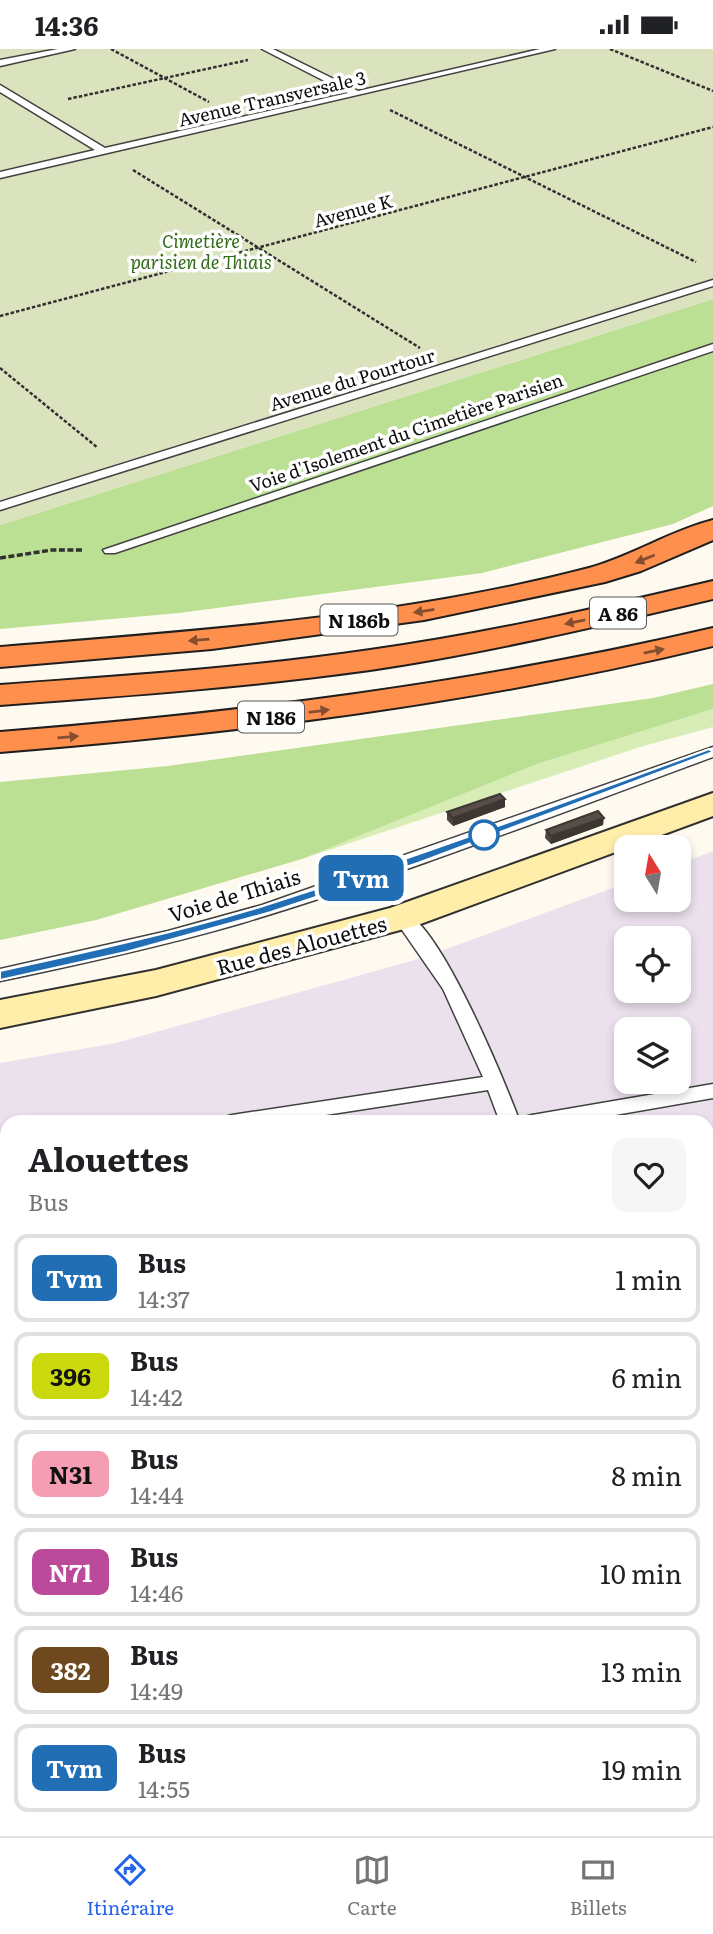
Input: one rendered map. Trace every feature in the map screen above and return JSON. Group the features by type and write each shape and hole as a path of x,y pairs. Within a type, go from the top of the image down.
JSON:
{"highway":[{"name":"N 186b","path":"0,657 212,639 465,604 594,576 630,565 713,529"},
{"name":"A 86","path":"523,633 713,590"},
{"name":"N 186","path":"0,695 139,685 370,660 523,633"},
{"name":"A 86","path":"539,675 713,637"},
{"name":"N 186","path":"0,742 198,725 364,706 539,675"}],"main road":[{"name":"Rue des Alouettes","path":"0,1014 156,982 402,917 713,804"}],"lane":[{"path":"0,63 71,49"},
{"path":"266,49 358,94"},
{"name":"Avenue Transversale 3","path":"0,175 551,49"},
{"path":"0,88 104,152"},
{"name":"Avenue du Pourtour","path":"0,506 713,283"},
{"name":"Voie d'Isolement du Cimetière Parisien","path":"110,550 713,347"},
{"name":"Voie de Thiais","path":"0,975 126,948 266,909 414,860 713,752"},
{"path":"402,917 433,954 460,1002 507,1115"},
{"path":"278,1115 495,1082"},
{"path":"573,1115 713,1091"}],"path":[{"path":"111,49 244,120"},
{"path":"610,49 713,91"},
{"path":"31,107 276,54"},
{"path":"358,94 701,264"},
{"name":"Avenue K","path":"0,316 713,127"},
{"path":"104,152 451,366"},
{"path":"0,368 123,468"},
{"path":"0,558 52,550 110,550"}],"shaded area":[{"path":"713,851 713,1115 0,1115 0,1063 116,1043 422,958 614,887 614,912 691,912 691,859"}],"green space":[{"name":"Cimetière parisien de Thiais","path":"0,49 713,49 713,299 0,525"},
{"path":"713,299 713,506 673,524 482,573 179,613 0,629 0,525"},
{"path":"713,684 713,709 537,764 302,859 96,920 0,940 0,782 168,766 653,698"},
{"path":"713,709 713,727 640,747 302,859 537,764"}],"building":[{"path":"500,794 505,799 453,818 447,812"},
{"path":"598,811 604,818 551,836 546,830"}],"bus line":[{"name":"Tvm","path":"0,975 126,948 266,909 414,860 713,752"}]}
